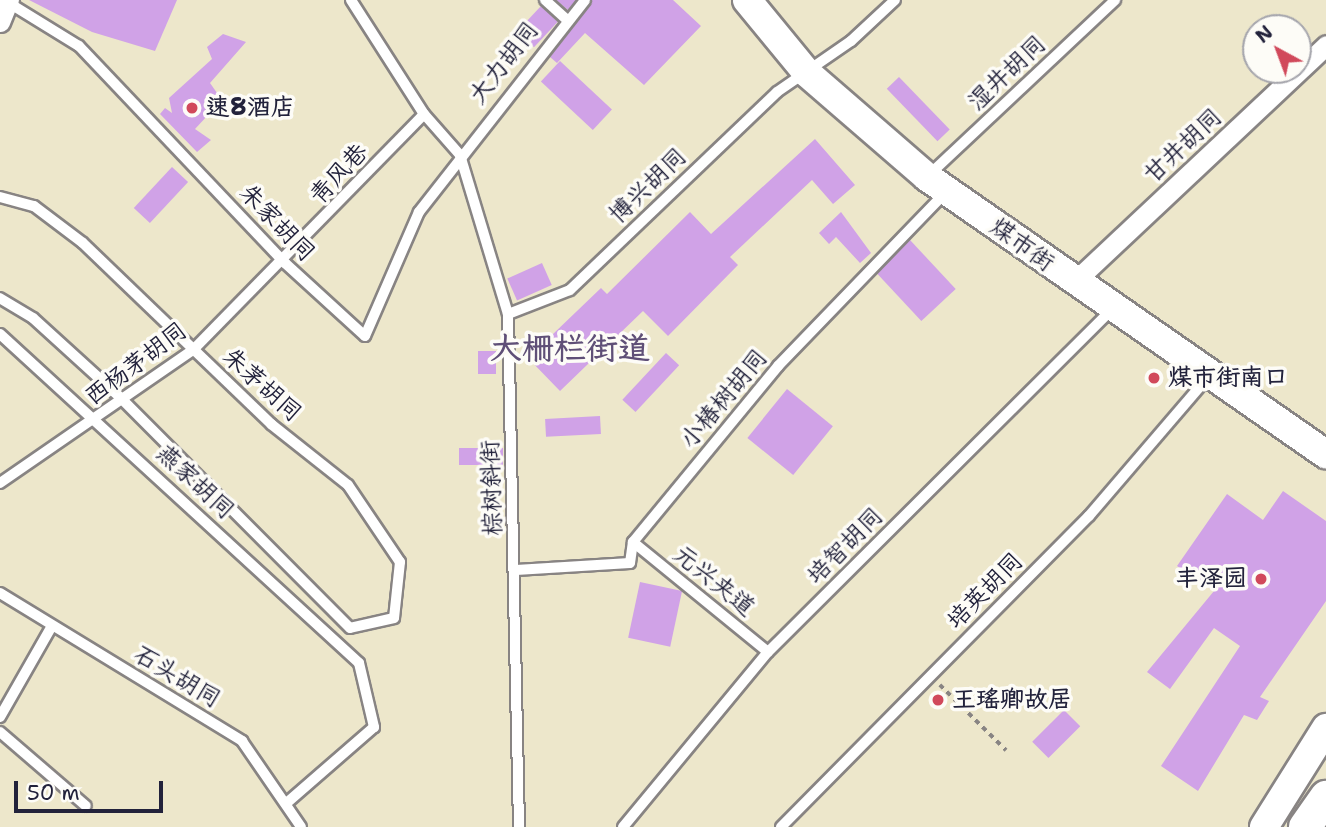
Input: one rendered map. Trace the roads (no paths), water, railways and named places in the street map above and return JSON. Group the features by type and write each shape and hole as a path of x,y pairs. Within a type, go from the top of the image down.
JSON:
{"main road":[{"name":"煤市街","path":"747,0 807,73 937,184 1209,376 1326,454"},
{"path":"1264,827 1326,728"},
{"path":"1305,827 1326,797"}],"street":[{"path":"0,22 9,1"},
{"name":"甘井胡同","path":"1074,282 1326,45"}],"lane":[{"path":"351,0 424,114 460,155"},
{"path":"545,0 565,18"},
{"name":"大力胡同","path":"460,155 565,18 585,0"},
{"name":"博兴胡同","path":"508,314 570,290 777,92 807,73 895,0"},
{"name":"湿井胡同","path":"937,184 1115,0"},
{"name":"朱家胡同","path":"9,1 79,46 285,262 365,336 419,212 460,155"},
{"name":"青风巷","path":"285,262 424,114"},
{"name":"棕树斜街","path":"460,155 508,314 516,570 519,827"},
{"name":"小椿树胡同","path":"516,570 630,563 633,542 778,366 937,184"},
{"name":"朱茅胡同","path":"0,197 34,206 83,243 193,350 348,485 379,523 400,562 394,618 350,628 122,399"},
{"name":"西杨茅胡同","path":"0,483 97,420 122,399 193,350 285,262"},
{"path":"0,298 33,318 122,399"},
{"name":"培智胡同","path":"623,827 768,652 1113,308"},
{"name":"燕家胡同","path":"0,334 97,420 359,663 374,727 289,801"},
{"name":"培英胡同","path":"781,827 1089,516 1209,376"},
{"name":"元兴夹道","path":"633,542 768,652"},
{"name":"石头胡同","path":"0,593 242,740 289,801 301,827"},
{"path":"0,717 51,626"},
{"path":"0,732 86,806"}],"place":[{"name":"速8酒店","path":"192,108"},
{"name":"煤市街南口","path":"1154,378"},
{"name":"丰泽园","path":"1261,579"},
{"name":"王瑶卿故居","path":"938,700"}],"district":[{"name":"大栅栏街道","path":"570,348"}]}
